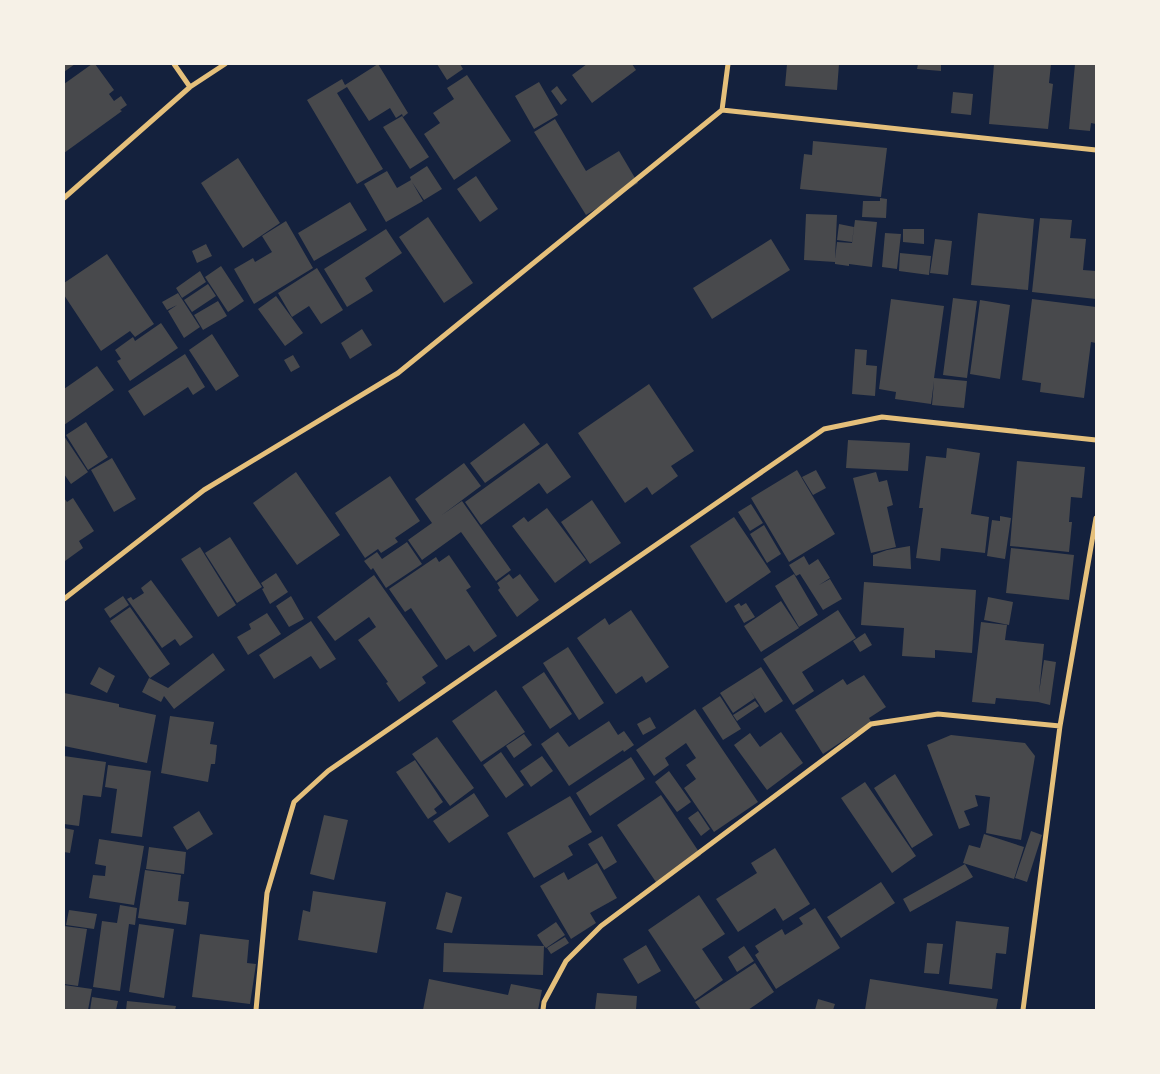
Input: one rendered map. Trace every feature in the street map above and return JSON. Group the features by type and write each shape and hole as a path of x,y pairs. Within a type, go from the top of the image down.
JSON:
{"street":[{"path":"174,64 190,87"},
{"path":"64,198 190,87 225,64"},
{"path":"64,599 204,490 398,373 722,110 728,64"},
{"path":"722,110 1096,150"},
{"path":"256,1010 267,893 294,802 328,771 824,429 882,417 1096,440"},
{"path":"1023,1010 1060,726 1096,518"},
{"path":"543,1010 544,1002 566,961 601,926 872,724 938,714 1060,726"}],"building":[{"path":"64,64 75,64 64,72"},
{"path":"92,64 95,64 114,90 109,94 114,101 121,96 127,105 120,110 122,111 64,153 64,84"},
{"path":"378,64 408,113 403,117 402,114 396,118 390,108 369,121 347,87 337,93 383,169 357,184 307,100 342,79 345,85"},
{"path":"437,64 460,64 463,69 447,80"},
{"path":"587,64 632,64 636,70 592,103 572,75"},
{"path":"787,64 839,64 837,90 785,86"},
{"path":"918,64 941,64 941,71 917,69"},
{"path":"994,64 1051,64 1049,83 1053,84 1048,129 989,124"},
{"path":"1075,64 1096,64 1096,124 1091,123 1090,131 1069,129"},
{"path":"467,75 511,141 454,180 424,134 440,123 433,113 454,99 447,88"},
{"path":"539,82 558,115 534,129 515,96"},
{"path":"557,86 567,100 561,105 551,91"},
{"path":"953,92 973,94 971,115 951,113"},
{"path":"402,116 429,157 410,169 383,127"},
{"path":"555,119 586,171 619,151 638,183 586,215 534,132"},
{"path":"813,141 887,148 881,197 800,189 804,154 812,155"},
{"path":"238,158 280,223 243,248 201,183"},
{"path":"427,166 442,189 424,200 412,182 423,201 386,222 364,184 387,171 397,188 411,180 410,177"},
{"path":"476,176 498,209 480,222 457,189"},
{"path":"880,198 887,199 886,218 862,217 863,201 880,201"},
{"path":"350,202 367,230 314,261 298,233"},
{"path":"978,213 1034,219 1028,290 971,285"},
{"path":"806,214 837,215 835,259 837,242 852,243 855,220 877,222 872,267 804,260"},
{"path":"428,217 473,283 444,303 399,237"},
{"path":"1040,218 1072,220 1070,238 1086,239 1083,270 1096,271 1096,299 1032,292"},
{"path":"286,221 313,268 254,304 234,269 253,258 255,262 272,252 262,236"},
{"path":"839,224 854,227 852,242 837,240"},
{"path":"386,229 402,253 365,278 373,291 347,307 324,269"},
{"path":"903,229 924,229 924,244 903,242"},
{"path":"885,233 901,234 897,269 882,267"},
{"path":"771,239 790,270 712,319 693,288"},
{"path":"935,239 952,241 948,275 930,273"},
{"path":"206,244 212,256 197,263 192,251"},
{"path":"900,253 931,256 929,275 899,271"},
{"path":"107,254 154,324 135,337 130,331 101,351 64,295 64,283"},
{"path":"221,266 244,301 228,312 205,277"},
{"path":"317,268 343,310 321,324 309,306 292,317 278,293"},
{"path":"200,271 206,282 182,298 176,288"},
{"path":"208,284 216,296 192,312 184,300"},
{"path":"178,293 200,327 184,338 168,311 177,305 167,310 162,302"},
{"path":"276,296 303,333 285,346 258,309"},
{"path":"953,298 977,301 967,378 943,375"},
{"path":"891,299 944,306 934,378 967,381 964,408 932,405 934,381 931,404 895,399 896,392 879,389"},
{"path":"1032,299 1096,307 1096,343 1091,342 1084,398 1040,392 1041,383 1022,380"},
{"path":"980,300 1010,305 1000,379 970,374"},
{"path":"218,301 227,316 203,330 194,315"},
{"path":"161,323 178,348 130,381 117,361 121,359 115,350 133,337 135,341"},
{"path":"362,329 372,345 350,359 341,343"},
{"path":"212,334 239,376 216,391 189,350"},
{"path":"855,349 867,350 866,365 877,366 875,396 852,394"},
{"path":"185,354 205,387 193,395 188,387 144,416 128,391"},
{"path":"293,355 300,367 291,372 284,360"},
{"path":"97,366 114,390 64,425 64,389"},
{"path":"649,384 694,451 671,466 678,476 652,495 647,487 625,503 578,433"},
{"path":"86,422 108,457 88,470 66,435"},
{"path":"524,423 540,444 485,483 470,463"},
{"path":"64,436 88,472 71,484 64,474"},
{"path":"848,440 910,443 908,471 846,468"},
{"path":"547,443 571,477 547,494 539,483 481,525 465,502"},
{"path":"947,448 980,453 971,514 989,517 985,553 941,548 940,561 916,558 923,508 919,508 926,456 946,458"},
{"path":"112,458 136,499 114,512 91,470"},
{"path":"1017,461 1085,467 1082,498 1071,497 1069,522 1072,522 1069,552 1010,546"},
{"path":"464,463 481,486 442,515 462,501 511,570 496,581 461,532 422,560 408,540 432,523 415,499"},
{"path":"797,470 835,534 789,562 751,498"},
{"path":"816,470 826,488 813,495 802,477"},
{"path":"296,472 340,535 297,565 253,503"},
{"path":"876,472 879,482 887,480 893,505 887,507 896,547 871,553 853,478"},
{"path":"390,476 420,521 395,538 398,542 381,553 378,549 365,558 335,513"},
{"path":"64,498 67,502 73,498 94,531 79,541 83,548 65,561"},
{"path":"592,500 621,543 590,564 561,522"},
{"path":"751,504 763,523 750,531 738,512"},
{"path":"547,508 586,560 555,583 512,526 524,517 528,522"},
{"path":"1000,516 1011,518 1005,559 987,556 992,520 1000,521"},
{"path":"734,517 771,572 726,603 690,546"},
{"path":"764,525 781,554 767,563 750,534"},
{"path":"230,537 262,587 237,603 205,553"},
{"path":"407,542 422,564 386,588 373,568 371,570 364,561 377,552 382,559"},
{"path":"910,546 911,569 873,566 873,555 887,550"},
{"path":"200,547 236,605 218,617 181,559"},
{"path":"1011,548 1074,555 1069,600 1006,593"},
{"path":"449,555 471,587 466,590 497,636 474,652 469,645 446,660 411,608 405,612 389,589 436,557 439,562"},
{"path":"804,556 809,565 818,559 830,578 819,585 830,579 842,599 823,610 800,574 796,576 789,565"},
{"path":"276,573 288,592 270,604 261,583"},
{"path":"509,574 513,579 520,574 539,600 517,617 498,590 500,588 497,583"},
{"path":"794,574 818,615 799,627 775,586"},
{"path":"374,575 438,666 422,677 426,683 399,702 386,683 388,682 358,640 376,627 369,617 335,641 317,617"},
{"path":"151,580 193,637 180,646 175,639 162,648 127,599 131,597 133,600 144,593 141,588"},
{"path":"864,582 976,590 972,653 935,650 935,658 902,656 904,628 861,625"},
{"path":"123,596 129,605 110,618 104,609"},
{"path":"291,596 304,619 289,627 276,606"},
{"path":"988,597 1013,602 1009,625 984,620"},
{"path":"781,601 799,628 761,652 744,626"},
{"path":"739,603 741,606 746,603 755,617 744,623 734,606"},
{"path":"130,607 170,664 150,678 110,621"},
{"path":"631,610 669,667 646,683 642,676 616,694 577,638 605,618 609,625"},
{"path":"838,610 856,638 802,672 814,691 793,705 763,659"},
{"path":"267,613 281,634 248,655 237,637 251,629 249,624"},
{"path":"311,621 336,659 320,669 311,656 274,679 259,655"},
{"path":"981,622 1007,625 1005,640 1044,644 1039,693 1044,660 1056,662 1050,705 996,698 995,704 972,702"},
{"path":"865,633 872,645 860,652 853,641"},
{"path":"568,647 604,703 579,720 543,663"},
{"path":"213,653 225,670 174,709 164,696 161,702 142,692 149,678 168,688"},
{"path":"99,667 115,676 107,693 90,684"},
{"path":"761,667 783,701 765,713 750,690 755,698 733,713 720,693"},
{"path":"544,672 572,714 550,729 522,687"},
{"path":"864,675 886,707 869,718 871,722 823,754 795,710 843,679 847,685"},
{"path":"496,690 525,732 481,762 452,721"},
{"path":"64,693 119,704 119,707 156,715 147,763 64,746"},
{"path":"720,696 741,729 723,740 702,708"},
{"path":"755,701 759,706 737,721 733,715"},
{"path":"695,709 758,802 714,832 684,788 696,779 686,765 696,758 686,743 665,758 669,765 654,776 636,750"},
{"path":"170,716 214,722 210,744 217,745 215,764 211,764 208,782 161,773"},
{"path":"650,717 656,728 643,735 637,724"},
{"path":"609,721 618,735 624,731 634,745 624,752 623,750 569,786 541,744 558,732 569,747"},
{"path":"781,732 803,763 767,790 734,745 750,733 760,747"},
{"path":"524,734 532,745 514,758 506,746"},
{"path":"951,735 1025,743 1035,756 1021,840 986,833 990,797 975,795 978,806 964,811 970,825 959,829 927,745"},
{"path":"437,737 474,788 450,806 412,754"},
{"path":"501,752 524,785 506,798 483,765"},
{"path":"64,756 106,762 101,797 83,795 79,826 64,824"},
{"path":"542,756 553,771 531,787 520,771"},
{"path":"631,757 645,779 590,816 576,793"},
{"path":"415,760 443,802 434,809 437,813 428,819 396,772"},
{"path":"108,765 151,771 142,837 111,833 117,789 105,787"},
{"path":"669,771 691,802 677,812 655,782"},
{"path":"895,774 933,835 912,848 874,788"},
{"path":"865,782 916,856 892,873 841,798"},
{"path":"474,793 489,816 449,843 433,821"},
{"path":"661,795 701,855 658,885 617,825"},
{"path":"570,796 592,832 568,846 573,855 534,878 507,833"},
{"path":"199,811 213,834 187,850 173,827"},
{"path":"698,811 710,829 701,836 688,818"},
{"path":"324,815 348,820 334,880 310,874"},
{"path":"64,828 74,830 70,853 64,852"},
{"path":"1031,831 1042,835 1027,882 1015,878"},
{"path":"984,834 1024,847 1014,879 963,863 969,845 980,848"},
{"path":"602,836 617,862 604,870 588,844"},
{"path":"99,839 144,846 134,905 89,898 93,875 105,876 106,866 95,864"},
{"path":"149,847 186,852 184,874 146,869"},
{"path":"775,848 810,904 783,921 775,908 738,932 716,899 757,873 751,863"},
{"path":"597,863 617,898 590,913 596,923 571,939 540,886 564,872 568,880"},
{"path":"965,864 973,877 910,912 903,899"},
{"path":"145,870 181,875 178,901 189,902 186,925 138,918"},
{"path":"881,882 895,903 841,938 827,917"},
{"path":"313,891 386,902 377,953 298,940 303,910 310,912"},
{"path":"446,892 462,897 452,933 436,929"},
{"path":"699,895 725,934 702,949 723,980 695,1000 648,930"},
{"path":"120,905 137,908 135,925 129,924 120,991 93,987 102,921 117,923"},
{"path":"815,908 840,948 776,989 755,955 759,952 755,946 782,929 785,935 803,924 799,918"},
{"path":"69,910 97,914 94,929 66,925"},
{"path":"956,921 1009,927 1006,954 996,953 992,989 949,984"},
{"path":"556,922 565,935 546,948 537,935"},
{"path":"139,924 174,929 164,998 129,992"},
{"path":"64,926 87,929 78,986 64,984"},
{"path":"200,934 249,940 247,963 256,964 250,1004 192,997"},
{"path":"565,937 569,943 551,954 547,948"},
{"path":"444,943 544,946 543,975 443,972"},
{"path":"927,943 943,944 939,974 924,973"},
{"path":"646,945 661,971 638,984 623,959"},
{"path":"744,946 754,961 737,972 728,957"},
{"path":"755,963 774,992 748,1010 701,1010 695,1002"},
{"path":"429,979 508,995 511,984 542,990 538,1010 423,1010"},
{"path":"870,979 998,999 996,1010 865,1010"},
{"path":"64,985 92,989 88,1010 64,1010"},
{"path":"597,993 637,996 636,1010 595,1010"},
{"path":"92,997 118,1001 116,1010 90,1010"},
{"path":"818,999 835,1004 833,1010 815,1010"},
{"path":"127,1001 176,1006 175,1010 126,1010"}]}
